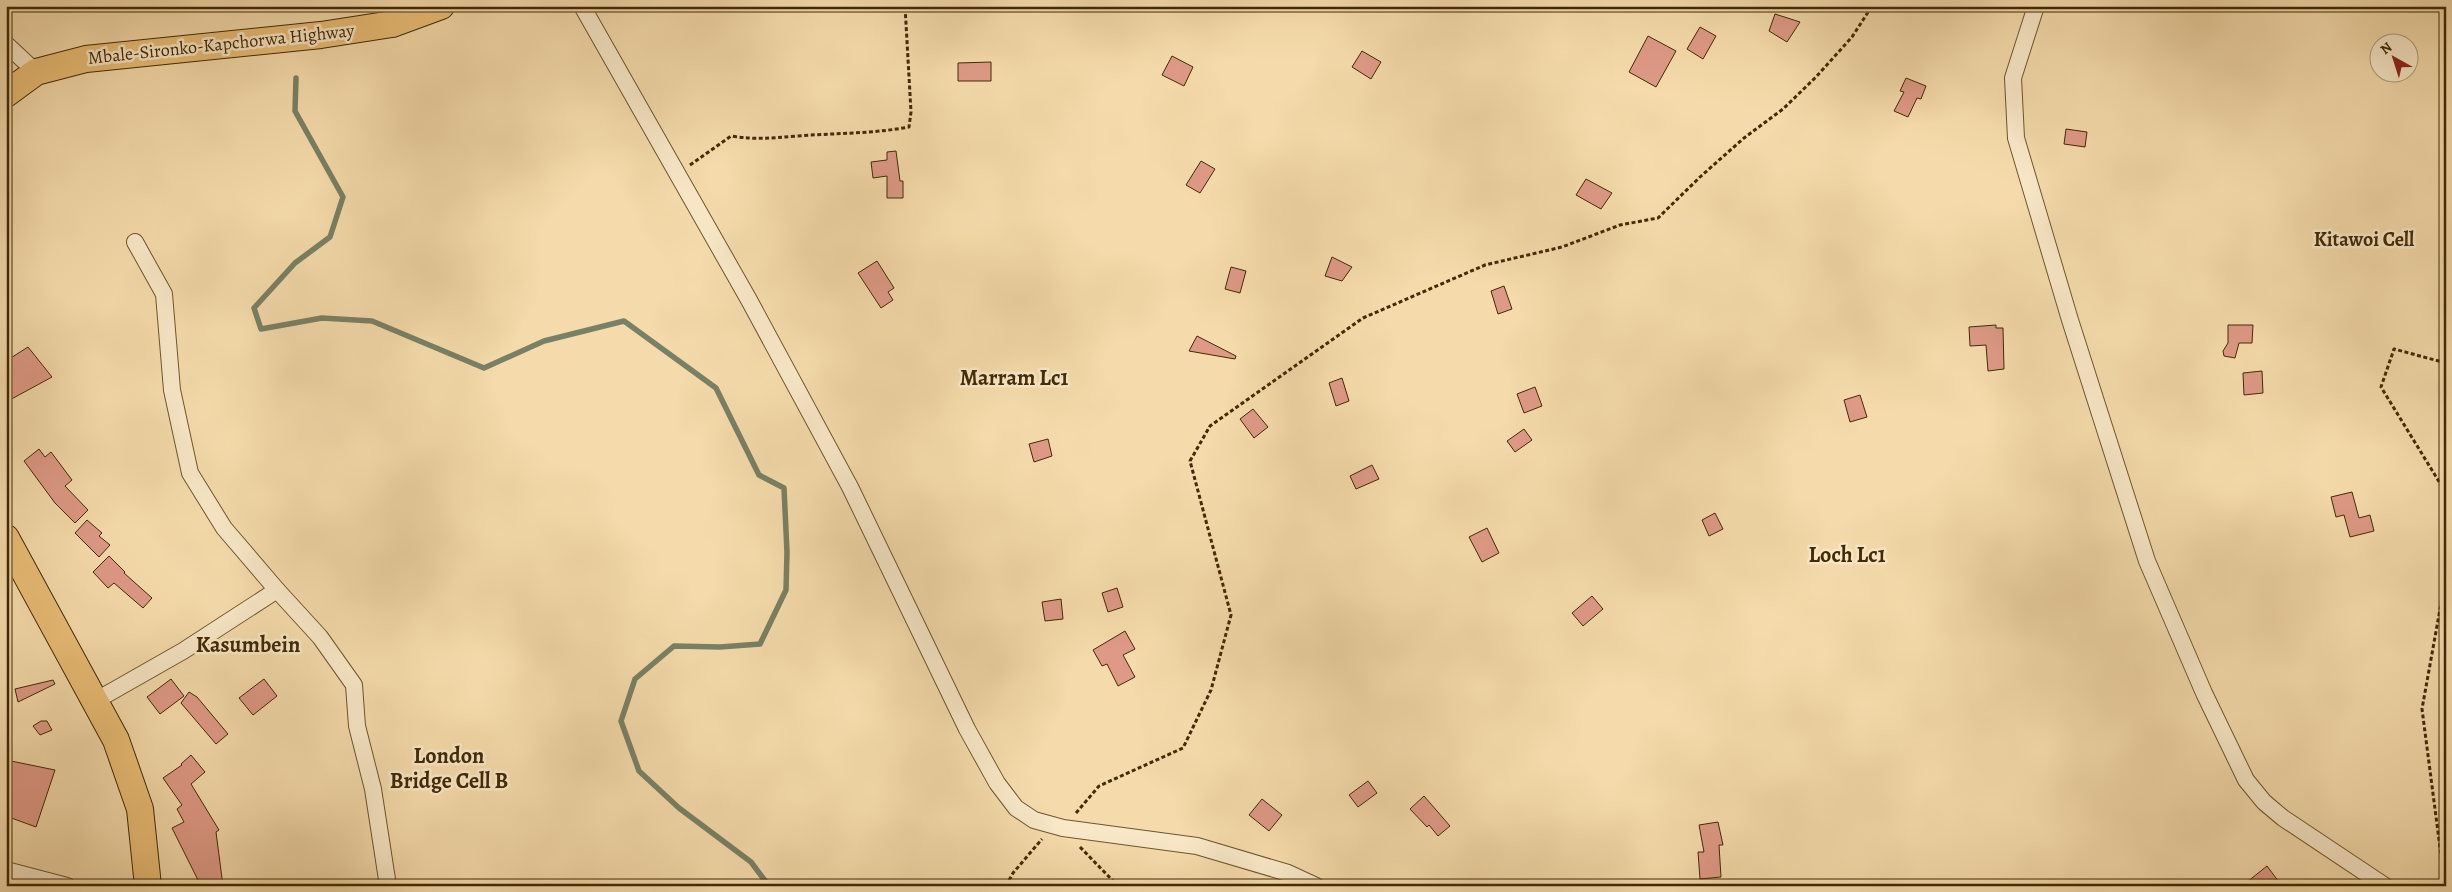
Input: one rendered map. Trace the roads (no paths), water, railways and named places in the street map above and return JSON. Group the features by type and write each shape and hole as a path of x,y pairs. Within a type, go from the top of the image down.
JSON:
{"main road":[{"name":"Mbale-Sironko-Kapchorwa Highway","path":"6,94 36,72 86,59 320,35 392,24 441,6"},
{"path":"6,538 116,740 140,809 148,886"}],"street":[{"path":"2036,6 2013,78 2016,138 2070,320 2146,561 2204,693 2246,780 2264,802 2282,818 2385,886"},
{"path":"581,7 677,174 850,487 967,729 996,782 1016,808 1034,820 1058,827 1197,846 1288,873 1316,886"},
{"path":"6,44 36,72"},
{"path":"135,242 164,294 172,390 190,473 224,528 320,637 354,685 357,726 373,789 388,886"},
{"path":"94,701 183,651 277,590"},
{"path":"6,870 67,886"}],"waterway":[{"path":"296,78 295,111 343,197 330,237 295,263 254,308 261,329 322,318 372,321 484,368 544,341 624,321 716,388 759,475 784,488 787,552 786,590 760,644 720,647 674,646 635,679 621,721 639,771 679,808 751,862 769,886"}],"district":[{"name":"Kitawoi Cell","path":"2364,239"},
{"name":"Marram Lc1","path":"1014,377"},
{"name":"Loch Lc1","path":"1847,554"},
{"name":"Kasumbein","path":"248,644"},
{"name":"London Bridge Cell B","path":"449,768"}]}
